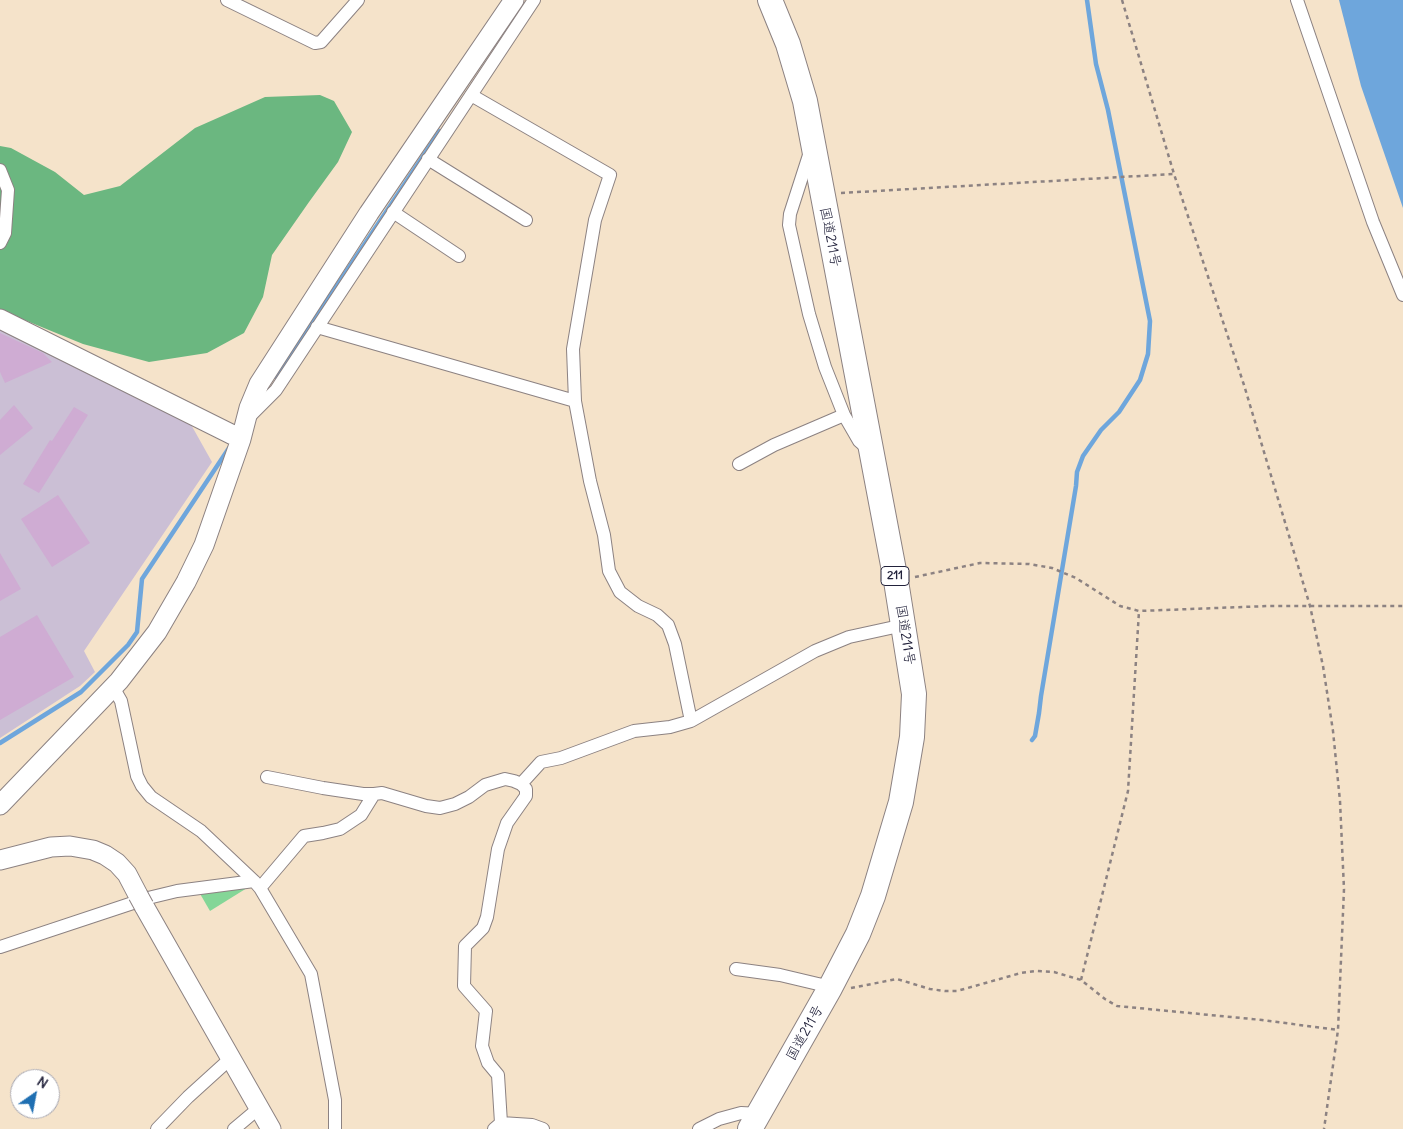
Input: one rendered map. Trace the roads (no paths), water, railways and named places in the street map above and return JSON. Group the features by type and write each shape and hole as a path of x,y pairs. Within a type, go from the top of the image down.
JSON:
{"highway":[{"name":"国道211号","path":"755,1121 830,988 858,934 873,896 901,802 912,737 914,694 896,581 805,101 788,44 770,0"}],"street":[{"path":"227,0 315,43 322,42 358,0"},
{"path":"246,420 276,390 534,0"},
{"path":"1297,0 1373,222 1403,295"},
{"path":"0,805 113,687 140,656 157,632 204,546 241,439 249,408 259,384 508,2"},
{"path":"471,95 610,175 595,220 573,349 575,401 590,480 604,535 609,571 620,592 638,606 657,615 668,625 675,644 690,721"},
{"path":"813,145 790,214 789,225 809,314 825,367 844,415 860,441 872,452"},
{"path":"428,159 526,220"},
{"path":"0,170 8,190 5,233 0,243"},
{"path":"393,212 459,256"},
{"path":"0,319 241,439"},
{"path":"317,327 575,401"},
{"path":"739,464 774,445 844,415"},
{"path":"521,784 541,762 561,758 634,731 670,727 690,721 814,651 849,636 904,625"},
{"path":"113,687 120,702 137,776 142,786 151,797 201,831 257,884 311,974 335,1100 335,1129"},
{"path":"267,778 331,789 374,794 382,793 426,806 440,808 455,804 469,797 485,785 495,781 505,779 521,784 526,789 526,796 507,823 498,850 487,917 483,928 465,946 464,986 486,1011 482,1046 488,1063 498,1075 497,1126 532,1125 543,1129"},
{"path":"0,947 148,898 177,891 257,884 304,836 340,829 361,815 374,794"},
{"path":"0,860 51,848 70,846 93,850 105,855 117,864 126,874 271,1129"},
{"path":"736,969 780,975 830,988"},
{"path":"157,1129 188,1097 231,1058"},
{"path":"234,1129 259,1108"},
{"path":"699,1129 719,1119 741,1114 755,1121"}],"water":[{"path":"1339,0 1403,0 1403,208 1361,86"}],"waterway":[{"path":"1032,740 1035,736 1039,713 1077,472 1083,456 1101,430 1119,412 1140,380 1148,354 1150,321 1108,110 1096,64 1087,0"},
{"path":"276,377 440,131"},
{"path":"0,743 81,692 128,645 137,632 142,579 229,448"}]}
